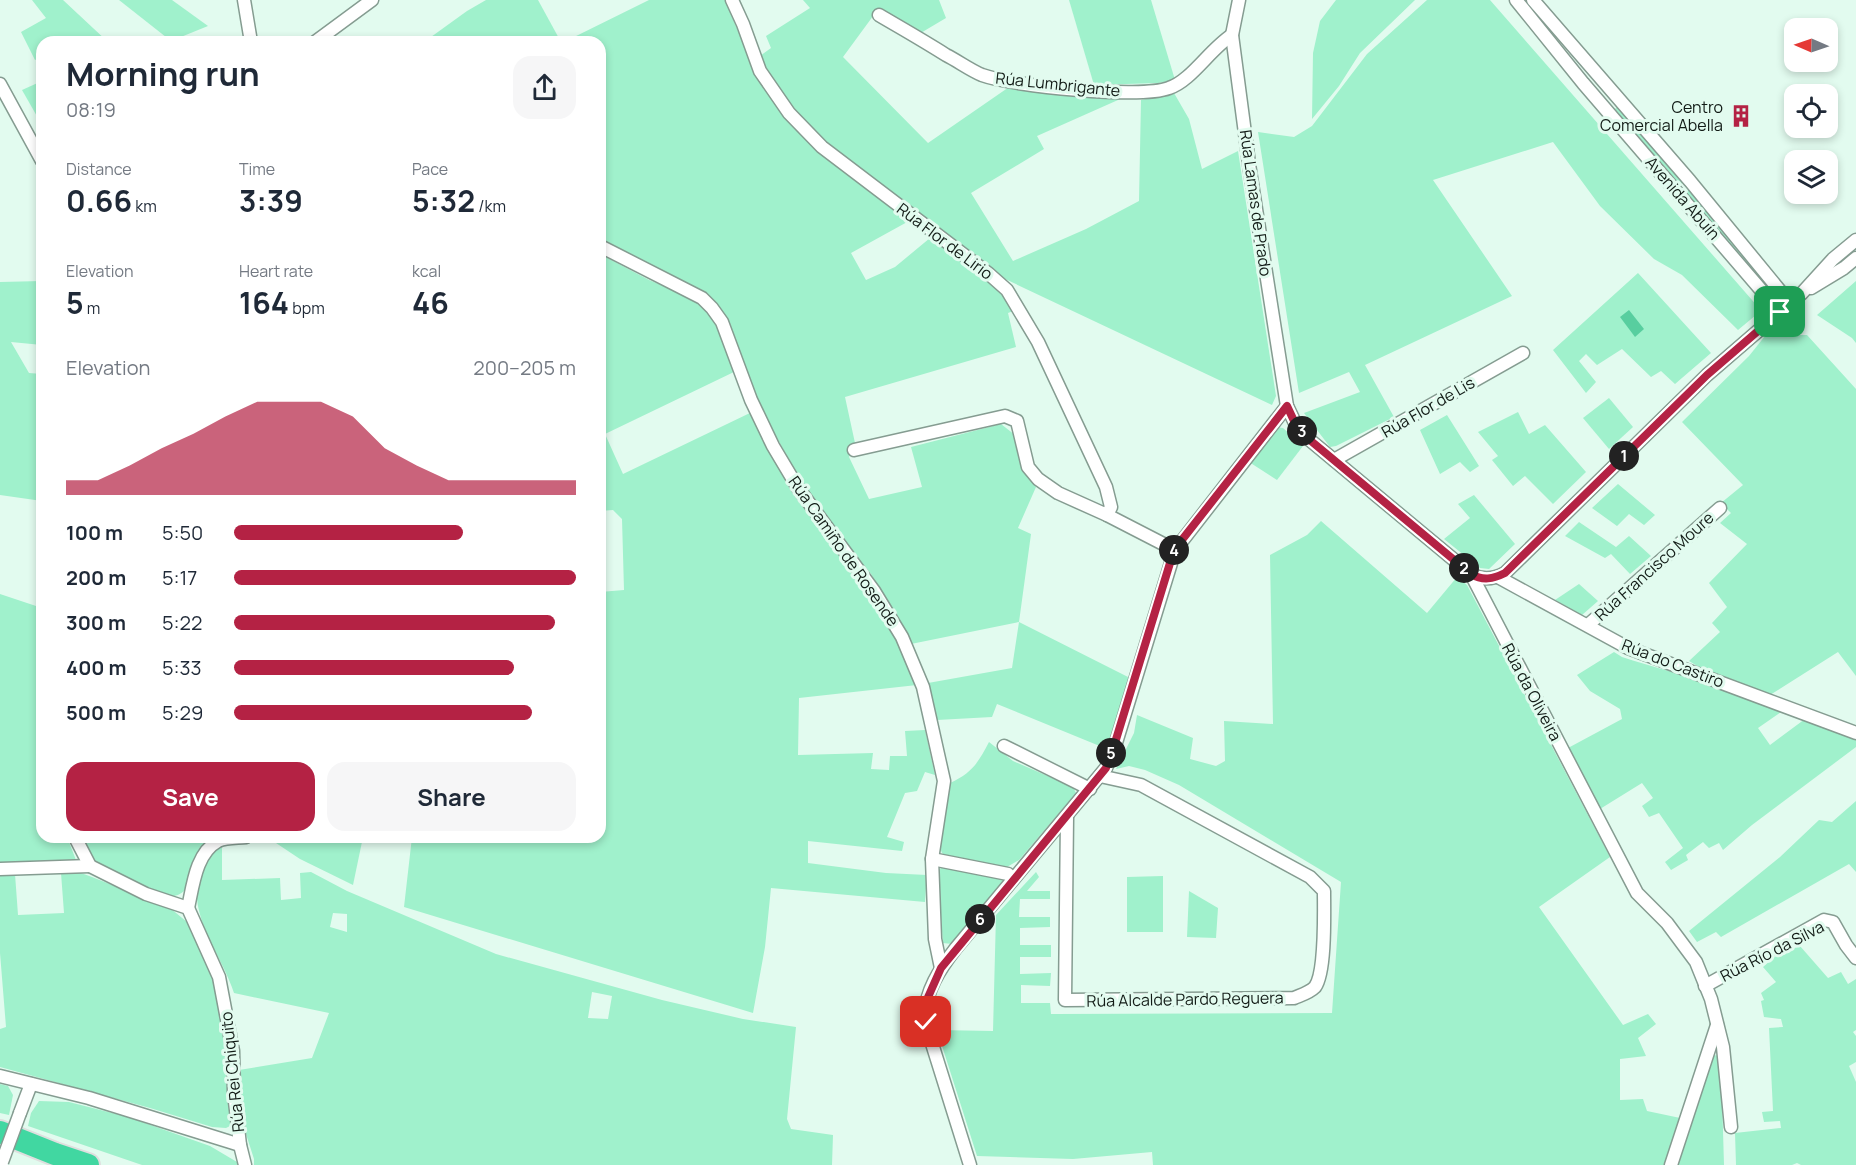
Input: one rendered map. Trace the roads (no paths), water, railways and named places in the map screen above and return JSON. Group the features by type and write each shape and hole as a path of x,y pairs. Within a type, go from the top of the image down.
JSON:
{"highway":[{"path":"0,1132 56,1155 88,1165"}],"street":[{"path":"244,0 250,36"},
{"path":"323,36 372,0"},
{"name":"Rúa Flor de Lirio","path":"732,0 760,71 789,113 814,139 869,184 1007,290 1038,342 1106,487 1111,507 1107,516"},
{"name":"Rúa Lamas de Prado","path":"1239,0 1232,35 1250,171 1287,406"},
{"name":"Avenida Abuín","path":"1516,0 1583,83 1780,312"},
{"name":"Avenida Abuín","path":"1533,0 1690,181 1790,303"},
{"name":"Rúa Lumbrigante","path":"879,15 981,75 1054,87 1116,92 1142,93 1169,89 1186,79 1210,52 1232,35"},
{"path":"0,84 36,150"},
{"path":"1471,574 1481,579 1498,577 1505,573 1707,375 1802,293 1833,259 1856,240"},
{"name":"Rúa Camiño de Rosende","path":"606,249 702,298 712,308 722,322 751,400 773,446 804,496 874,591 902,637 923,687 944,781 932,859 935,939 941,968"},
{"path":"1802,293 1844,268 1856,258"},
{"name":"Rúa Flor de Lis","path":"1334,460 1523,353"},
{"path":"970,1165 924,1018 925,1004 941,968 1100,776 1114,746 1174,550 1287,406"},
{"name":"Rúa da Oliveira","path":"1287,406 1295,423 1311,441 1471,574 1637,893 1667,923 1695,963 1711,999 1723,1047 1731,1127"},
{"path":"854,450 1005,416 1017,421 1028,467 1038,479 1058,494 1174,550"},
{"name":"Rúa Francisco Moure","path":"1588,625 1720,508"},
{"name":"Rúa do Castiro","path":"1498,577 1628,648 1856,732"},
{"path":"1004,746 1090,789"},
{"name":"Rúa Alcalde Pardo Reguera","path":"1066,817 1065,1000 1294,998 1308,992 1316,985 1321,969 1324,891 1310,877 1141,786 1100,776"},
{"path":"78,843 90,866"},
{"path":"0,869 90,866 146,894 188,908 194,877 205,851 215,843"},
{"path":"932,859 1008,874 1013,879"},
{"name":"Rúa Rei Chiquito","path":"188,908 219,977 233,1051 234,1093 240,1145 245,1165"},
{"name":"Rúa Río da Silva","path":"1705,986 1824,920 1833,922 1856,958"},
{"path":"1671,1165 1717,1024"},
{"path":"0,1076 89,1098 240,1145"},
{"path":"1,1164 31,1084"}],"place":[{"name":"Centro Comercial Abella","path":"1741,116"}]}
